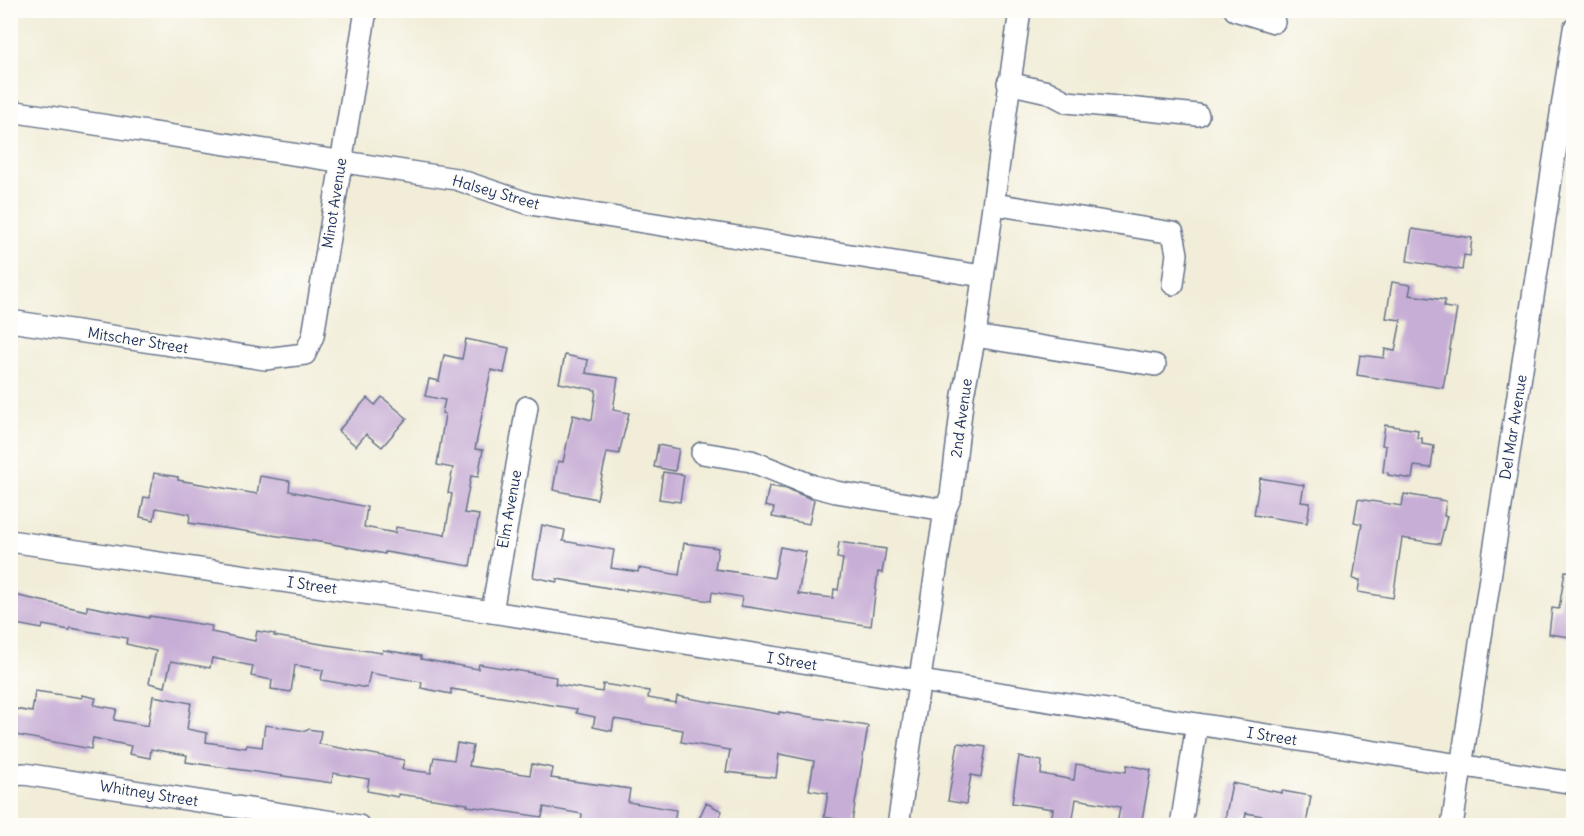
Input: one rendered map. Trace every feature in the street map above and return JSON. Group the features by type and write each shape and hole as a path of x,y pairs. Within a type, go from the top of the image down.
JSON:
{"street":[{"name":"Minot Avenue","path":"266,359 305,354 313,336 366,10"},
{"name":"2nd Avenue","path":"898,825 945,510 951,496 963,395 975,336 1008,83 1020,10"},
{"path":"1235,10 1274,22"},
{"name":"Del Mar Avenue","path":"1452,825 1574,29"},
{"path":"1008,83 1048,92 1067,102 1197,115"},
{"name":"Halsey Street","path":"10,111 456,179 530,204 982,276"},
{"path":"994,204 1173,233 1177,254 1173,284"},
{"name":"Mitscher Street","path":"10,321 266,359"},
{"path":"975,336 1155,365"},
{"name":"Elm Avenue","path":"492,612 527,407"},
{"path":"702,453 751,461 813,486 836,492 945,510"},
{"name":"I Street","path":"10,541 492,612 1574,783"},
{"path":"1181,825 1197,724"},
{"name":"Whitney Street","path":"10,775 24,774 359,825"}],"building":[{"path":"1412,229 1472,238 1470,256 1464,255 1462,270 1407,261"},
{"path":"1392,282 1411,285 1409,295 1445,300 1444,307 1457,309 1443,388 1357,375 1360,355 1384,358 1385,349 1395,351 1401,320 1386,318"},
{"path":"466,339 509,348 504,373 491,370 475,449 483,450 478,477 471,476 464,513 479,515 470,566 189,523 190,514 156,508 154,520 140,517 144,497 150,498 154,473 178,477 178,480 257,494 260,476 290,481 289,491 367,507 364,527 395,533 396,527 445,535 452,494 448,493 453,468 437,465 445,400 425,396 429,379 439,381 444,355 462,359"},
{"path":"565,355 588,360 586,373 618,378 613,410 629,413 619,454 607,452 597,499 553,490 558,461 563,462 573,415 592,420 596,390 559,383"},
{"path":"382,397 407,418 382,447 366,434 356,446 338,431 367,398 375,405"},
{"path":"1385,425 1418,430 1417,438 1422,438 1422,444 1434,446 1431,468 1414,466 1412,479 1383,472 1386,446 1382,445"},
{"path":"658,445 679,449 675,471 654,467"},
{"path":"663,472 684,475 680,502 659,499"},
{"path":"1260,478 1304,485 1301,502 1310,503 1307,523 1254,515"},
{"path":"769,486 787,489 814,500 809,524 772,517 774,508 765,506"},
{"path":"1404,494 1446,501 1444,516 1447,516 1440,544 1402,538 1393,598 1358,592 1360,580 1353,579 1362,524 1354,522 1358,499 1402,506"},
{"path":"542,525 565,530 563,541 614,550 611,568 638,572 639,568 679,575 684,543 718,548 715,569 774,578 780,547 806,552 798,594 833,598 834,589 838,590 843,559 837,558 839,542 886,549 882,573 878,572 871,626 741,606 742,597 712,592 711,601 533,577"},
{"path":"1565,571 1574,572 1574,615 1570,637 1549,634 1552,608 1559,609"},
{"path":"10,594 87,611 87,606 149,618 149,616 212,626 211,632 255,641 257,631 327,645 421,656 421,659 478,669 479,664 556,677 555,684 602,692 603,684 649,691 648,698 676,703 677,696 779,714 779,712 868,726 852,822 824,817 828,793 809,790 814,761 779,754 776,778 726,772 730,750 681,742 683,730 614,719 612,731 593,727 595,717 576,713 577,709 451,689 451,694 421,688 422,682 370,673 367,688 321,680 323,670 295,665 291,692 271,689 272,680 251,676 253,666 212,658 210,668 171,661 165,687 149,683 156,651 126,644 127,638 70,628 70,630 43,625 42,629 10,623"},
{"path":"35,691 96,698 94,705 117,709 114,720 148,726 153,696 191,703 187,729 207,733 206,742 246,748 247,745 262,747 265,725 306,731 307,729 321,731 319,744 404,760 402,769 431,773 434,757 454,760 457,743 473,746 469,766 530,775 532,764 553,768 551,778 630,789 628,802 676,810 674,825 581,823 582,814 544,807 542,817 467,806 468,804 398,794 398,797 367,791 369,779 333,773 332,783 186,762 187,755 151,749 150,758 129,754 131,746 93,738 91,749 10,734 10,708 32,712"},
{"path":"958,743 986,747 981,777 971,775 966,804 948,801"},
{"path":"1019,757 1042,761 1041,774 1074,780 1076,764 1126,772 1127,765 1151,770 1141,825 1117,825 1120,807 1106,804 1076,799 1072,825 1051,822 1053,809 1012,803"},
{"path":"1232,783 1311,796 1306,825 1277,825 1278,819 1246,813 1244,825 1224,825"},
{"path":"706,803 722,811 716,825 696,825"}]}
